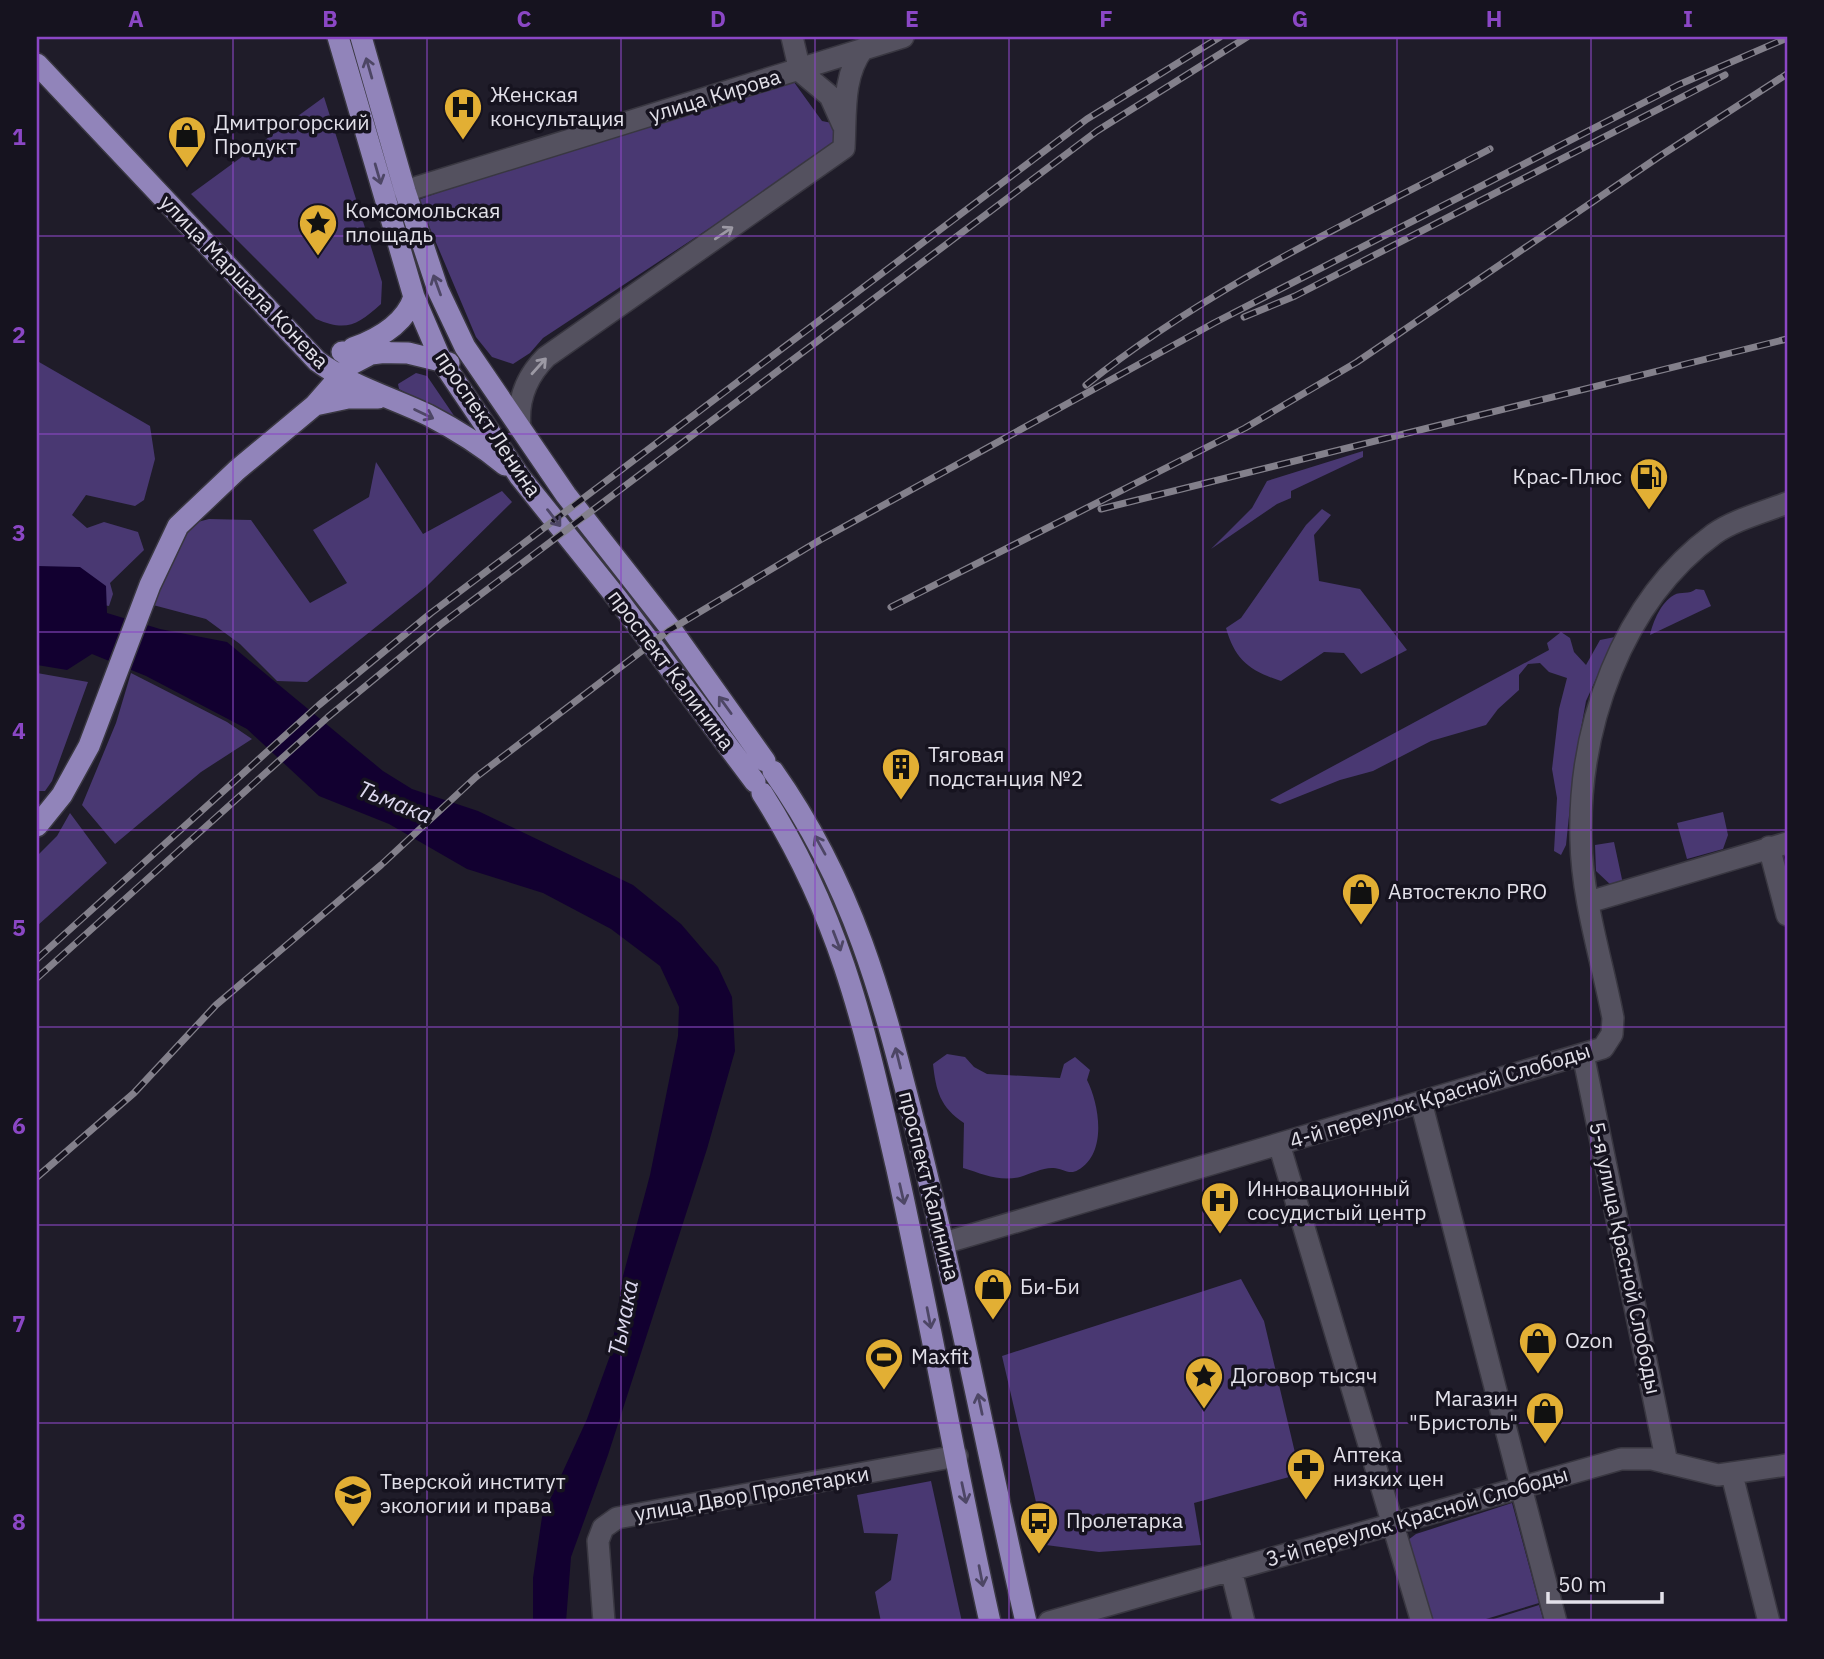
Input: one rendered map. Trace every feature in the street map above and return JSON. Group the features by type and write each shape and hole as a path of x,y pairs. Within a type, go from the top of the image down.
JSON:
{"main road":[{"name":"проспект Ленина","path":"338,37 414,297 441,360 520,477 587,559"},
{"name":"проспект Ленина","path":"360,37 405,191 444,304 465,347 607,549"},
{"name":"улица Маршала Конева","path":"37,64 306,351 339,377 394,400 466,436 520,477"},
{"path":"387,352 399,321 414,297"},
{"path":"342,352 372,340 399,321"},
{"path":"315,405 314,374 306,351 324,354 415,354 441,360 469,373 493,389"},
{"path":"37,826 62,795 89,746 150,585 168,543 185,517 315,405 339,377 364,357 387,352"},
{"path":"315,405 348,398 394,400"},
{"name":"проспект Калинина","path":"607,549 671,629 764,777 813,884 851,979 910,1231 990,1622"},
{"name":"проспект Калинина","path":"587,559 764,777 830,864 862,937 884,1005 944,1243 1026,1622"},
{"path":"910,1231 926,1243 944,1243"},
{"path":"957,1456 976,1459 994,1471"}],"street":[{"path":"792,37 800,71 823,88 836,104 843,125 844,148"},
{"name":"улица Кирова","path":"405,191 903,37"},
{"path":"844,148 849,74 853,62 863,49"},
{"path":"520,428 523,392 530,377 546,357 844,148"},
{"name":"4-й переулок Красной Слободы","path":"944,1243 1604,1048 1614,1024 1589,902 1581,842 1583,782 1599,704 1630,633 1669,575 1716,533 1787,503"},
{"path":"1589,902 1778,845 1787,915"},
{"name":"5-я улица Красной Слободы","path":"1583,1054 1667,1463"},
{"path":"1421,1102 1556,1622"},
{"path":"1279,1144 1395,1524 1422,1622"},
{"name":"улица Двор Пролетарки","path":"604,1622 598,1541 603,1528 617,1518 957,1456"},
{"name":"3-й переулок Красной Слободы","path":"1049,1622 1625,1458 1648,1458 1704,1474 1732,1475 1787,1465"},
{"path":"1732,1475 1769,1622"},
{"path":"1231,1570 1244,1622"}],"shaded area":[{"path":"791,78 822,121 837,124 837,144 543,338 530,353 513,364 492,357 476,337 418,200 544,154"},
{"path":"324,97 382,282 381,304 365,317 344,326 316,319 191,194"},
{"path":"37,357 39,362 150,426 155,459 144,500 135,506 86,495 72,515 87,528 104,522 138,532 144,550 110,583 113,594 109,606 37,594"},
{"path":"416,373 427,376 459,423 399,389 398,384"},
{"path":"1363,451 1363,457 1291,491 1291,498 1277,504 1211,549 1252,508 1267,481"},
{"path":"376,462 423,534 502,491 512,502 426,587 307,682 277,681 240,644 206,619 153,605 186,525 209,519 251,520 310,603 347,583 313,530 369,497"},
{"path":"1322,509 1331,515 1314,535 1319,581 1360,589 1407,650 1361,674 1344,653 1324,652 1281,681 1245,663 1234,648 1226,628 1241,618 1306,525"},
{"path":"1696,589 1704,590 1711,606 1650,635 1658,613 1669,598"},
{"path":"1561,632 1570,638 1574,652 1586,665 1600,640 1615,637 1586,701 1574,767 1566,845 1561,855 1554,851 1557,798 1552,769 1559,709 1567,678 1549,672 1540,663 1528,664 1519,675 1519,690 1498,709 1486,725 1431,741 1373,771 1340,780 1280,804 1270,800 1549,650 1547,643"},
{"path":"37,673 88,682 52,781 45,791 37,791"},
{"path":"131,673 227,722 252,739 201,772 115,844 82,805 116,723"},
{"path":"1723,812 1728,835 1723,849 1687,859 1677,823"},
{"path":"70,813 107,863 37,926 37,856 57,836"},
{"path":"1614,842 1623,884 1613,887 1596,871 1595,845"},
{"path":"947,1054 965,1057 974,1067 987,1074 1060,1078 1064,1064 1075,1057 1090,1070 1087,1080 1097,1115 1097,1140 1094,1152 1087,1162 1075,1172 1048,1168 1005,1179 963,1168 964,1123 944,1104 934,1074 933,1064"},
{"path":"1241,1279 1264,1321 1300,1474 1194,1503 1201,1545 1099,1552 1046,1545 1002,1356"},
{"path":"931,1481 962,1622 881,1622 875,1592 891,1580 898,1534 864,1533 857,1495"},
{"path":"1512,1503 1539,1603 1476,1622 1430,1622 1408,1540 1416,1534"},
{"path":"1539,1605 1544,1622 1484,1622"}],"water":[{"name":"Тьмака","path":"37,566 80,567 106,586 107,613 160,629 227,642 383,771 412,789 478,811 633,885 681,924 718,967 732,997 735,1051 707,1149 608,1455 571,1557 566,1622 533,1622 533,1578 542,1517 587,1419 611,1353 623,1276 650,1175 678,1036 679,1007 660,966 611,929 543,893 467,869 389,824 319,796 247,729 146,676 92,654 67,670 37,665"}],"railway":[{"path":"37,959 319,705 431,613 1087,119 1220,37"},
{"path":"37,978 328,717 440,625 1097,131 1247,37"},
{"path":"37,1177 134,1093 216,1005 381,865 476,777 668,631 820,540 1214,323 1678,85 1787,38"},
{"path":"891,607 1245,428 1357,362 1660,156 1787,74"},
{"path":"1244,317 1295,296 1725,75"},
{"path":"1086,385 1181,317 1231,287 1333,230 1490,149"},
{"path":"1101,509 1787,339"}],"place":[{"name":"Женская консультация","path":"463,141"},
{"name":"Дмитрогорский Продукт","path":"187,169"},
{"name":"Комсомольская площадь","path":"318,257"},
{"name":"Крас-Плюс","path":"1649,511"},
{"name":"Тяговая подстанция №2","path":"901,801"},
{"name":"Автостекло PRO","path":"1361,926"},
{"name":"Инновационный сосудистый центр","path":"1220,1235"},
{"name":"Би-Би","path":"993,1321"},
{"name":"Ozon","path":"1538,1375"},
{"name":"Maxfit","path":"884,1391"},
{"name":"Договор тысяч","path":"1204,1410"},
{"name":"Магазин \"Бристоль\"","path":"1545,1445"},
{"name":"Аптека низких цен","path":"1306,1501"},
{"name":"Тверской институт экологии и права","path":"353,1528"},
{"name":"Пролетарка","path":"1039,1555"}]}
